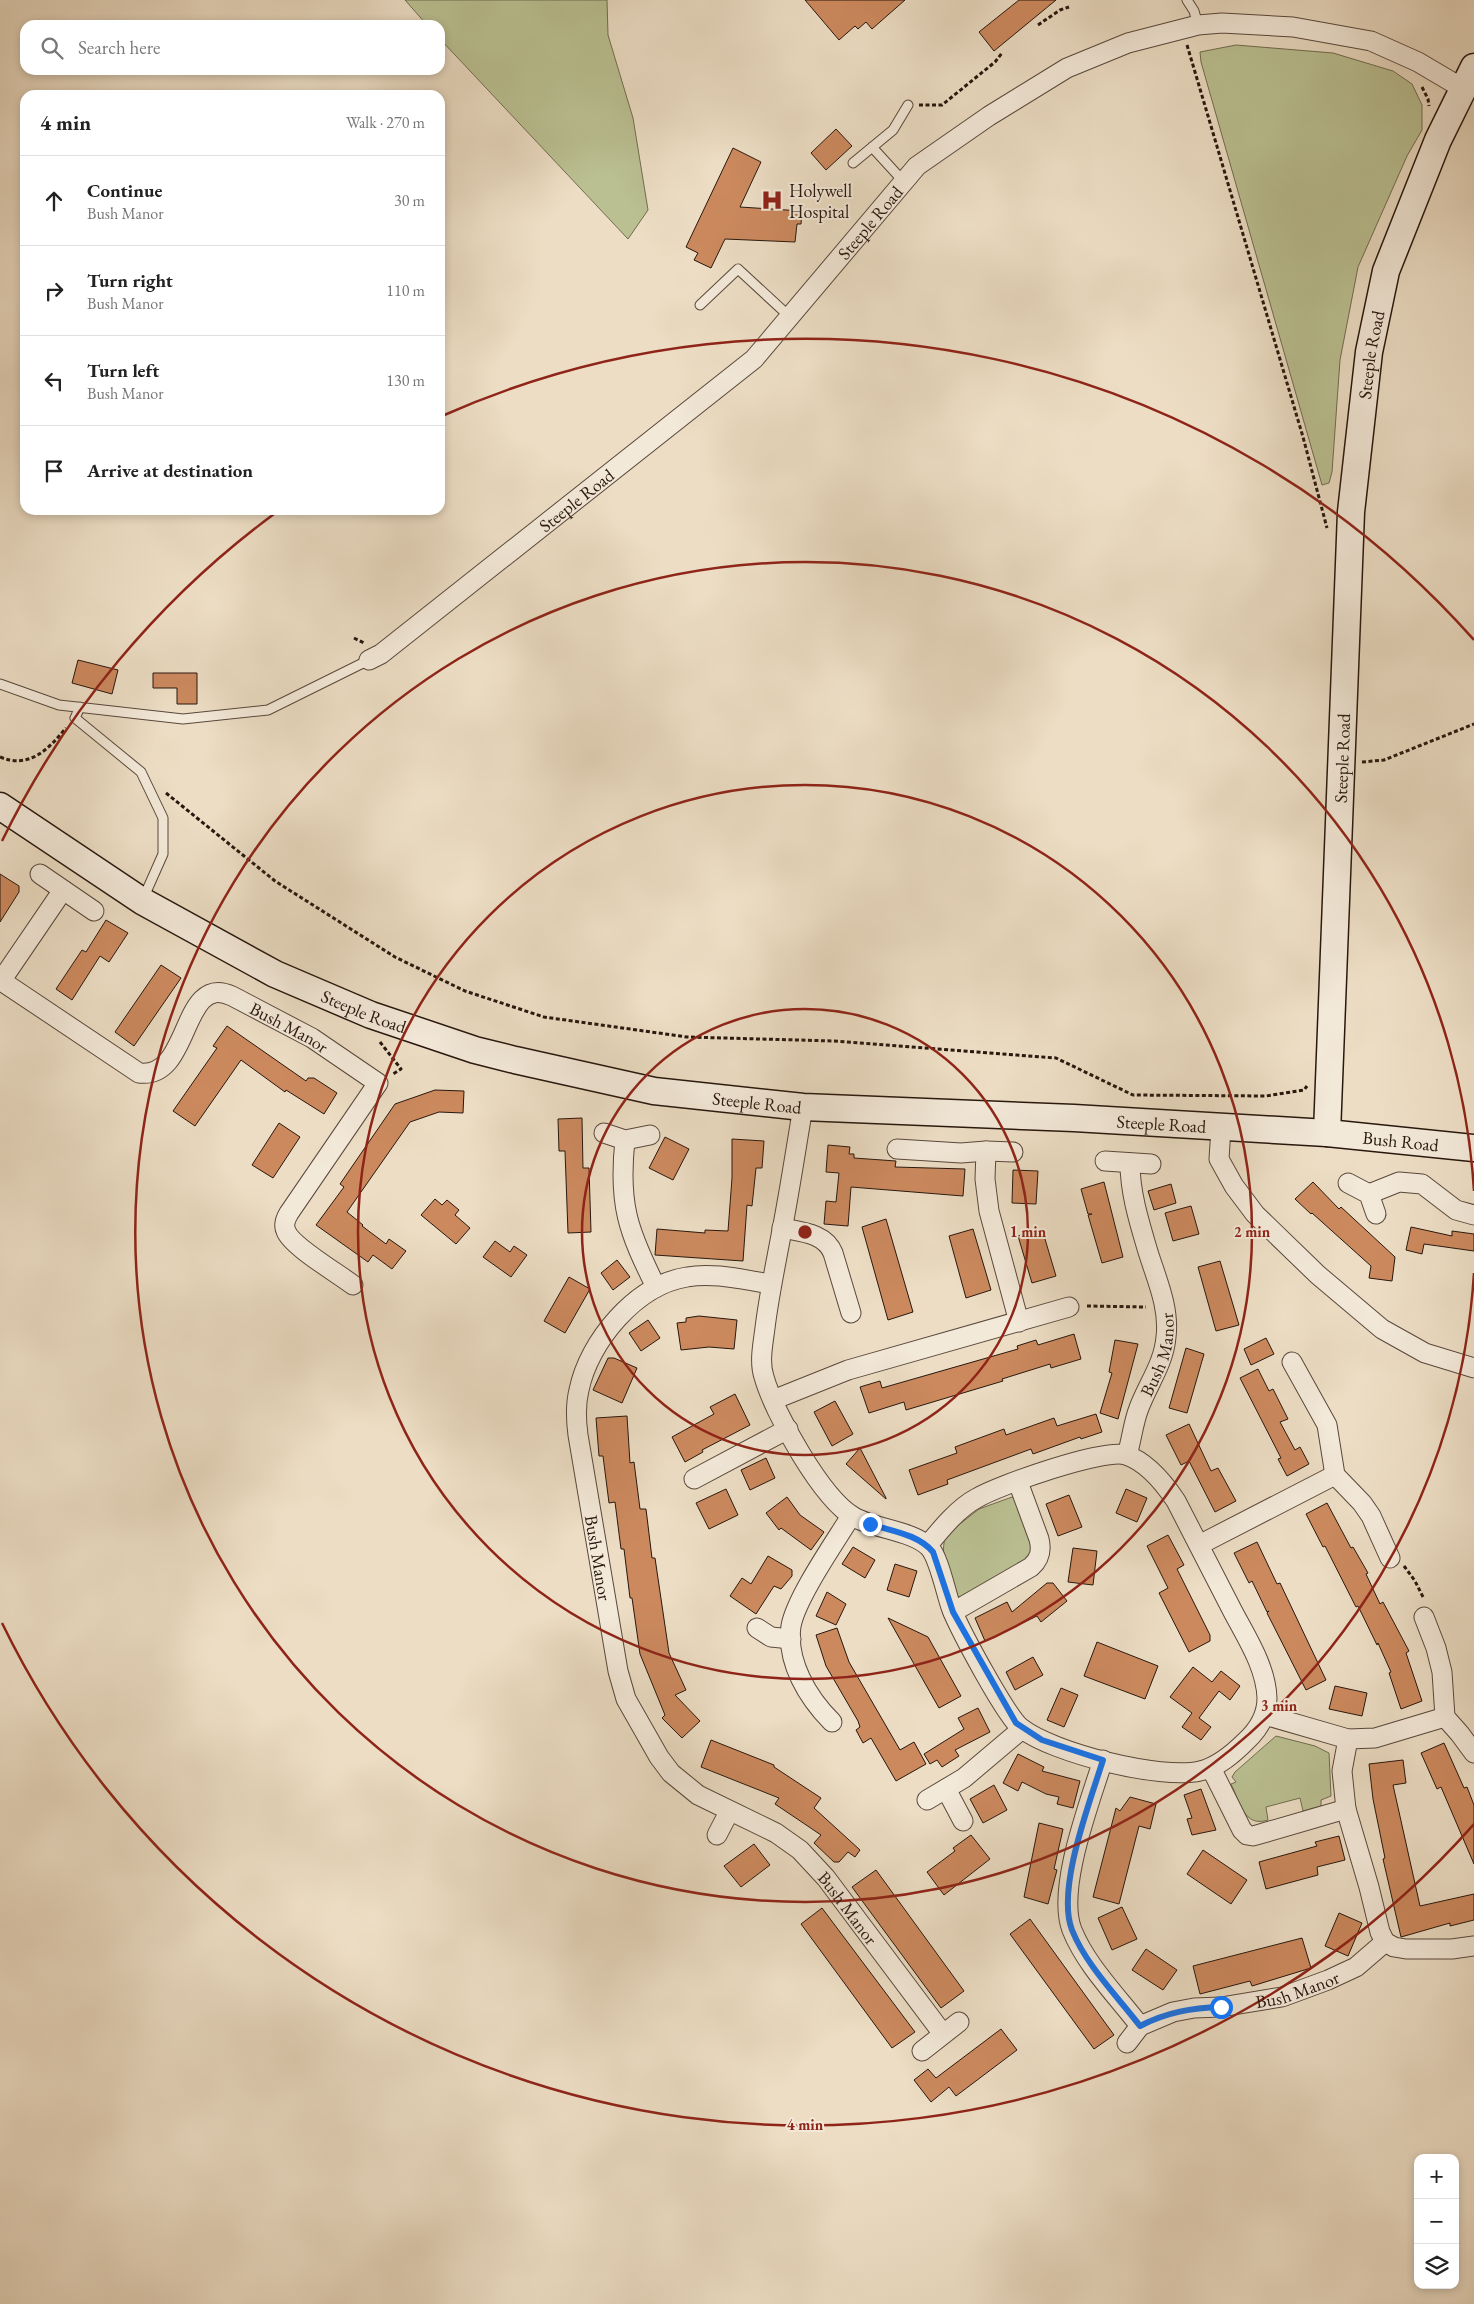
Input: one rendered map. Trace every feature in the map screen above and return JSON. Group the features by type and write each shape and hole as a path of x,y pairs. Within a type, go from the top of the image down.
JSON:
{"main road":[{"name":"Steeple Road","path":"0,806 142,901 275,974 371,1015 475,1050 654,1091 803,1107 1074,1118 1327,1133 1349,546 1356,449 1365,381 1386,271 1438,140 1468,78"},
{"name":"Bush Road","path":"1327,1133 1474,1148"}],"street":[{"name":"Steeple Road","path":"368,660 389,648 754,360 917,166 988,116 1067,68 1128,43 1189,34 1222,24 1293,27 1371,41 1418,62 1468,78"},
{"path":"40,874 94,911"},
{"name":"Bush Manor","path":"64,890 0,981 139,1073 154,1073 166,1066 199,1003 211,994 219,992 232,996 312,1038 378,1083"},
{"path":"353,1285 291,1240 285,1229 286,1220 378,1083"},
{"path":"803,1107 771,1284 762,1363 764,1378 773,1400 822,1486 851,1516 915,1538 928,1545 937,1560 953,1612 999,1696 1016,1723 1022,1729 1042,1740 1135,1769 1168,1774 1190,1773 1212,1768 1243,1745 1259,1726 1265,1715 1267,1694 1262,1671 1199,1545 1169,1491 1150,1471 1127,1455 1114,1454 1082,1460 985,1494 971,1501 938,1532 928,1545"},
{"path":"1221,1128 1219,1159 1234,1186 1255,1214 1318,1275 1382,1329 1425,1353 1474,1368"},
{"path":"604,1133 625,1140 650,1135"},
{"path":"625,1140 622,1188 624,1206 630,1229 656,1287"},
{"path":"898,1149 961,1153 986,1151 1013,1152"},
{"path":"986,1151 985,1180 989,1211 1019,1322"},
{"path":"1105,1161 1151,1164"},
{"name":"Bush Manor","path":"1127,1455 1134,1423 1164,1349 1166,1321 1130,1183 1130,1163"},
{"path":"1370,1194 1399,1182 1422,1184 1456,1210 1474,1215"},
{"path":"1348,1183 1370,1194 1376,1214"},
{"path":"782,1228 815,1236 828,1244 833,1253 851,1313"},
{"name":"Bush Manor","path":"771,1284 703,1276 671,1281 656,1287 614,1322 592,1355 579,1389 575,1412 618,1671 626,1699 659,1757 671,1773 698,1795 729,1812 776,1833 800,1850 814,1864 943,2034"},
{"path":"773,1400 855,1368 1069,1307"},
{"path":"1292,1362 1327,1425 1335,1475 1366,1509 1378,1530 1390,1558"},
{"path":"694,1479 788,1428"},
{"path":"1199,1545 1335,1475"},
{"path":"953,1612 1031,1567 1039,1558 1041,1549 1039,1539 1018,1482"},
{"path":"832,1722 813,1701 803,1682 794,1657 791,1639 792,1626 800,1604 851,1516"},
{"path":"1424,1617 1436,1648 1442,1672 1445,1717 1474,1754"},
{"path":"757,1628 771,1637 791,1639"},
{"path":"1265,1715 1348,1739 1374,1738 1445,1717"},
{"path":"927,1800 990,1758 1022,1729"},
{"path":"1348,1739 1342,1771 1346,1809 1380,1932 1385,1942 1394,1947 1406,1949 1452,1949 1474,1946"},
{"path":"1103,1760 1075,1858 1067,1904 1069,1920 1079,1943 1104,1980 1140,2026"},
{"path":"1212,1768 1242,1830 1247,1835 1253,1836 1346,1809"},
{"path":"946,1789 963,1820"},
{"path":"717,1835 729,1812"},
{"name":"Bush Manor","path":"1127,2043 1140,2026 1173,2012 1194,2008 1221,2007 1282,1997 1328,1980 1356,1967 1385,1942"},
{"path":"922,2051 959,2022"}],"lane":[{"path":"1187,0 1194,11 1189,34"},
{"path":"854,163 893,130 908,104"},
{"path":"872,147 904,182"},
{"path":"700,305 738,269 790,317"},
{"path":"0,684 59,705 183,719 268,710 368,660"},
{"path":"80,707 75,718 140,772 163,818 163,854 142,901"}],"path":[{"path":"1038,25 1060,10 1069,7"},
{"path":"1189,34 1196,45"},
{"path":"1189,34 1303,438 1325,524 1335,543 1349,546"},
{"path":"908,104 942,104 995,62 1002,53"},
{"path":"1421,85 1428,99 1430,111"},
{"path":"0,757 13,762 34,758 53,744 75,718"},
{"path":"1341,763 1384,760 1474,724"},
{"path":"140,772 275,881 395,957 465,991 544,1017 687,1037 834,1041 1056,1058 1133,1095 1266,1096 1304,1090 1308,1084"},
{"path":"371,1015 371,1033 401,1069 378,1083"},
{"path":"1069,1307 1147,1307 1163,1304"},
{"path":"1390,1558 1403,1566 1415,1580 1424,1598 1424,1617"}],"green space":[{"path":"405,0 607,0 608,35 633,118 648,210 628,239 445,44 445,20 423,20"},
{"path":"1236,45 1333,53 1393,71 1412,84 1422,105 1422,130 1407,156 1358,267 1340,360 1332,472 1329,483 1322,485 1201,62 1200,52"},
{"path":"1012,1497 1017,1501 1032,1541 1030,1559 986,1582 965,1596 957,1597 944,1557 944,1541 947,1534 979,1509"},
{"path":"1276,1736 1315,1746 1329,1753 1331,1796 1321,1800 1321,1806 1303,1811 1300,1798 1266,1807 1268,1820 1253,1820 1248,1817 1240,1805 1231,1784 1236,1782 1232,1777 1235,1772"}],"building":[{"path":"805,0 905,0 872,29 866,22 858,29 855,26 839,40"},
{"path":"1019,0 1056,0 994,51 979,32"},
{"path":"836,129 852,146 826,170 811,153"},
{"path":"733,148 761,162 740,207 802,211 801,224 797,224 795,242 725,239 711,268 694,260 698,253 686,247"},
{"path":"78,660 118,670 112,694 72,683"},
{"path":"153,673 197,673 197,704 177,704 177,688 153,688"},
{"path":"0,874 19,886 19,892 0,922"},
{"path":"106,920 128,933 109,962 100,956 72,1000 56,989 82,950 86,952"},
{"path":"161,965 181,978 134,1046 115,1032"},
{"path":"227,1026 306,1081 308,1078 314,1078 337,1093 324,1114 286,1090 285,1092 241,1060 195,1126 173,1111 217,1048 213,1046"},
{"path":"435,1090 464,1091 463,1113 439,1112 410,1122 347,1212 386,1244 389,1239 406,1251 392,1269 373,1255 368,1262 316,1225 344,1187 340,1184 395,1104"},
{"path":"582,1118 583,1168 589,1168 591,1232 568,1233 565,1151 559,1151 558,1119"},
{"path":"279,1123 300,1137 273,1178 252,1165"},
{"path":"665,1137 689,1149 673,1180 649,1168"},
{"path":"732,1139 764,1141 762,1168 756,1168 752,1206 747,1205 743,1261 655,1255 657,1229 705,1233 705,1230 728,1231 732,1178"},
{"path":"828,1145 850,1147 849,1154 854,1154 854,1158 896,1161 895,1167 965,1169 963,1196 851,1187 848,1226 824,1224 826,1201 836,1202 839,1173 826,1172"},
{"path":"1013,1170 1038,1171 1036,1204 1012,1203"},
{"path":"1104,1182 1123,1257 1102,1263 1088,1215 1092,1214 1088,1214 1081,1189"},
{"path":"1313,1182 1339,1209 1341,1207 1395,1257 1392,1281 1369,1278 1371,1266 1295,1199"},
{"path":"1171,1184 1176,1203 1154,1210 1148,1191"},
{"path":"435,1199 442,1205 447,1200 459,1210 455,1215 470,1228 456,1244 421,1215"},
{"path":"1191,1206 1199,1234 1173,1241 1165,1213"},
{"path":"886,1219 913,1312 888,1320 862,1227"},
{"path":"1411,1227 1452,1236 1452,1231 1474,1234 1474,1251 1424,1244 1422,1254 1406,1250"},
{"path":"973,1229 991,1290 966,1298 949,1236"},
{"path":"1042,1229 1056,1276 1032,1283 1018,1236"},
{"path":"495,1241 510,1252 514,1246 527,1255 511,1277 483,1257"},
{"path":"617,1260 630,1277 613,1290 601,1273"},
{"path":"1220,1261 1239,1325 1216,1331 1198,1267"},
{"path":"569,1277 590,1289 565,1333 544,1321"},
{"path":"699,1316 737,1320 734,1349 709,1347 681,1350 677,1323 686,1322 686,1318"},
{"path":"648,1320 660,1338 641,1351 629,1333"},
{"path":"1074,1334 1081,1359 1051,1368 1050,1364 1002,1379 1003,1381 906,1410 904,1402 869,1413 860,1387 880,1381 882,1388 1018,1349 1017,1346 1036,1340 1038,1345"},
{"path":"1266,1338 1274,1354 1251,1365 1244,1349"},
{"path":"1115,1340 1138,1344 1118,1419 1100,1413 1112,1373 1109,1372"},
{"path":"1186,1348 1204,1354 1187,1413 1169,1408"},
{"path":"608,1358 614,1358 637,1368 622,1403 593,1390"},
{"path":"1258,1369 1269,1391 1273,1389 1288,1419 1280,1422 1295,1450 1300,1447 1309,1464 1287,1476 1278,1459 1281,1458 1240,1378"},
{"path":"735,1394 750,1425 702,1450 703,1452 685,1462 672,1437 714,1414 710,1407"},
{"path":"835,1401 853,1434 832,1446 814,1412"},
{"path":"1096,1414 1102,1432 1081,1439 1080,1437 1033,1454 1031,1449 947,1480 948,1484 918,1495 909,1470 957,1453 955,1447 1004,1429 1006,1435 1054,1418 1057,1426"},
{"path":"627,1416 630,1463 634,1462 640,1509 646,1509 652,1558 655,1558 669,1653 686,1690 675,1695 700,1721 682,1738 662,1718 665,1715 640,1654 624,1549 621,1549 615,1502 609,1503 603,1456 599,1456 596,1418"},
{"path":"1189,1424 1211,1471 1218,1468 1236,1501 1215,1512 1189,1461 1181,1465 1166,1435"},
{"path":"860,1448 886,1498 886,1499 846,1464"},
{"path":"766,1458 775,1478 750,1490 741,1470"},
{"path":"726,1489 738,1515 709,1529 696,1503"},
{"path":"1126,1489 1147,1498 1137,1522 1116,1513"},
{"path":"1069,1495 1082,1527 1058,1536 1046,1504"},
{"path":"787,1497 800,1515 824,1532 811,1550 781,1528 779,1530 766,1513"},
{"path":"1327,1503 1351,1548 1353,1547 1368,1573 1366,1574 1380,1604 1383,1602 1409,1651 1406,1653 1422,1701 1401,1709 1389,1673 1391,1672 1378,1643 1377,1645 1358,1606 1356,1607 1325,1546 1323,1547 1306,1514"},
{"path":"1168,1535 1184,1565 1177,1569 1210,1635 1210,1641 1189,1652 1159,1593 1168,1588 1147,1546"},
{"path":"1257,1542 1277,1584 1280,1583 1326,1680 1306,1690 1267,1613 1269,1611 1267,1612 1252,1581 1249,1583 1234,1553"},
{"path":"853,1547 875,1560 865,1578 842,1564"},
{"path":"1073,1548 1097,1551 1093,1585 1068,1582"},
{"path":"768,1556 792,1570 792,1576 781,1589 774,1586 756,1614 730,1596 742,1578 751,1584"},
{"path":"895,1564 917,1571 909,1597 887,1590"},
{"path":"1047,1583 1053,1583 1067,1601 1041,1622 1037,1616 985,1641 975,1618 1007,1602 1012,1612"},
{"path":"827,1592 846,1604 836,1625 816,1616"},
{"path":"888,1618 928,1637 961,1696 939,1708"},
{"path":"837,1628 849,1662 900,1750 914,1742 926,1764 896,1781 871,1738 863,1743 856,1730 860,1727 858,1721 826,1666 816,1635"},
{"path":"1097,1642 1158,1666 1145,1699 1084,1676"},
{"path":"1033,1657 1043,1675 1015,1690 1006,1672"},
{"path":"1193,1667 1212,1682 1221,1671 1240,1686 1230,1700 1219,1691 1199,1718 1211,1727 1201,1740 1182,1727 1192,1713 1170,1697"},
{"path":"1335,1686 1367,1693 1362,1716 1329,1709"},
{"path":"1061,1688 1078,1695 1064,1727 1047,1720"},
{"path":"978,1708 990,1732 955,1750 959,1756 942,1767 937,1760 930,1764 924,1754 964,1729 958,1718"},
{"path":"711,1740 774,1765 774,1767 821,1798 814,1808 860,1850 855,1857 848,1852 839,1862 834,1862 814,1843 821,1835 775,1804 779,1798 701,1767"},
{"path":"1444,1743 1464,1788 1467,1787 1474,1805 1474,1864 1441,1787 1437,1789 1421,1753"},
{"path":"1018,1754 1044,1767 1042,1771 1080,1781 1073,1808 1057,1804 1059,1797 1046,1794 1022,1782 1018,1791 1003,1783"},
{"path":"1403,1760 1406,1783 1393,1785 1420,1906 1474,1894 1474,1920 1450,1926 1450,1923 1401,1937 1383,1859 1385,1858 1373,1799 1369,1764"},
{"path":"994,1785 1007,1810 983,1823 970,1799"},
{"path":"1201,1789 1216,1830 1192,1835 1187,1819 1192,1818 1184,1795"},
{"path":"1130,1797 1156,1804 1150,1829 1139,1826 1119,1904 1093,1897 1116,1808 1120,1811"},
{"path":"1039,1823 1063,1829 1054,1869 1057,1870 1048,1904 1024,1897"},
{"path":"971,1835 990,1859 944,1895 927,1872 955,1851 953,1848"},
{"path":"1339,1836 1345,1860 1317,1867 1318,1875 1266,1889 1259,1862 1317,1846 1315,1842"},
{"path":"754,1844 770,1865 741,1887 724,1866"},
{"path":"1203,1850 1247,1880 1231,1904 1187,1874"},
{"path":"876,1870 964,1991 941,2008 852,1887"},
{"path":"1122,1907 1137,1939 1112,1950 1098,1918"},
{"path":"822,1908 915,2032 892,2048 801,1924"},
{"path":"1339,1913 1362,1923 1348,1956 1325,1946"},
{"path":"1030,1919 1114,2035 1094,2049 1010,1934"},
{"path":"1302,1938 1311,1968 1252,1986 1250,1981 1200,1994 1193,1966"},
{"path":"1146,1949 1177,1970 1163,1990 1132,1970"},
{"path":"1001,2029 1017,2050 956,2096 949,2087 931,2102 914,2080 928,2069 936,2078"}],"place":[{"name":"Holywell Hospital","path":"772,200"}],"route":[{"path":"870,1524 915,1538 928,1545 937,1560 939,1572 953,1612 1016,1723 1022,1729 1042,1740 1103,1760 1075,1858 1067,1904 1072,1931 1094,1966 1140,2026 1150,2020 1173,2012 1194,2008 1221,2007"}]}
